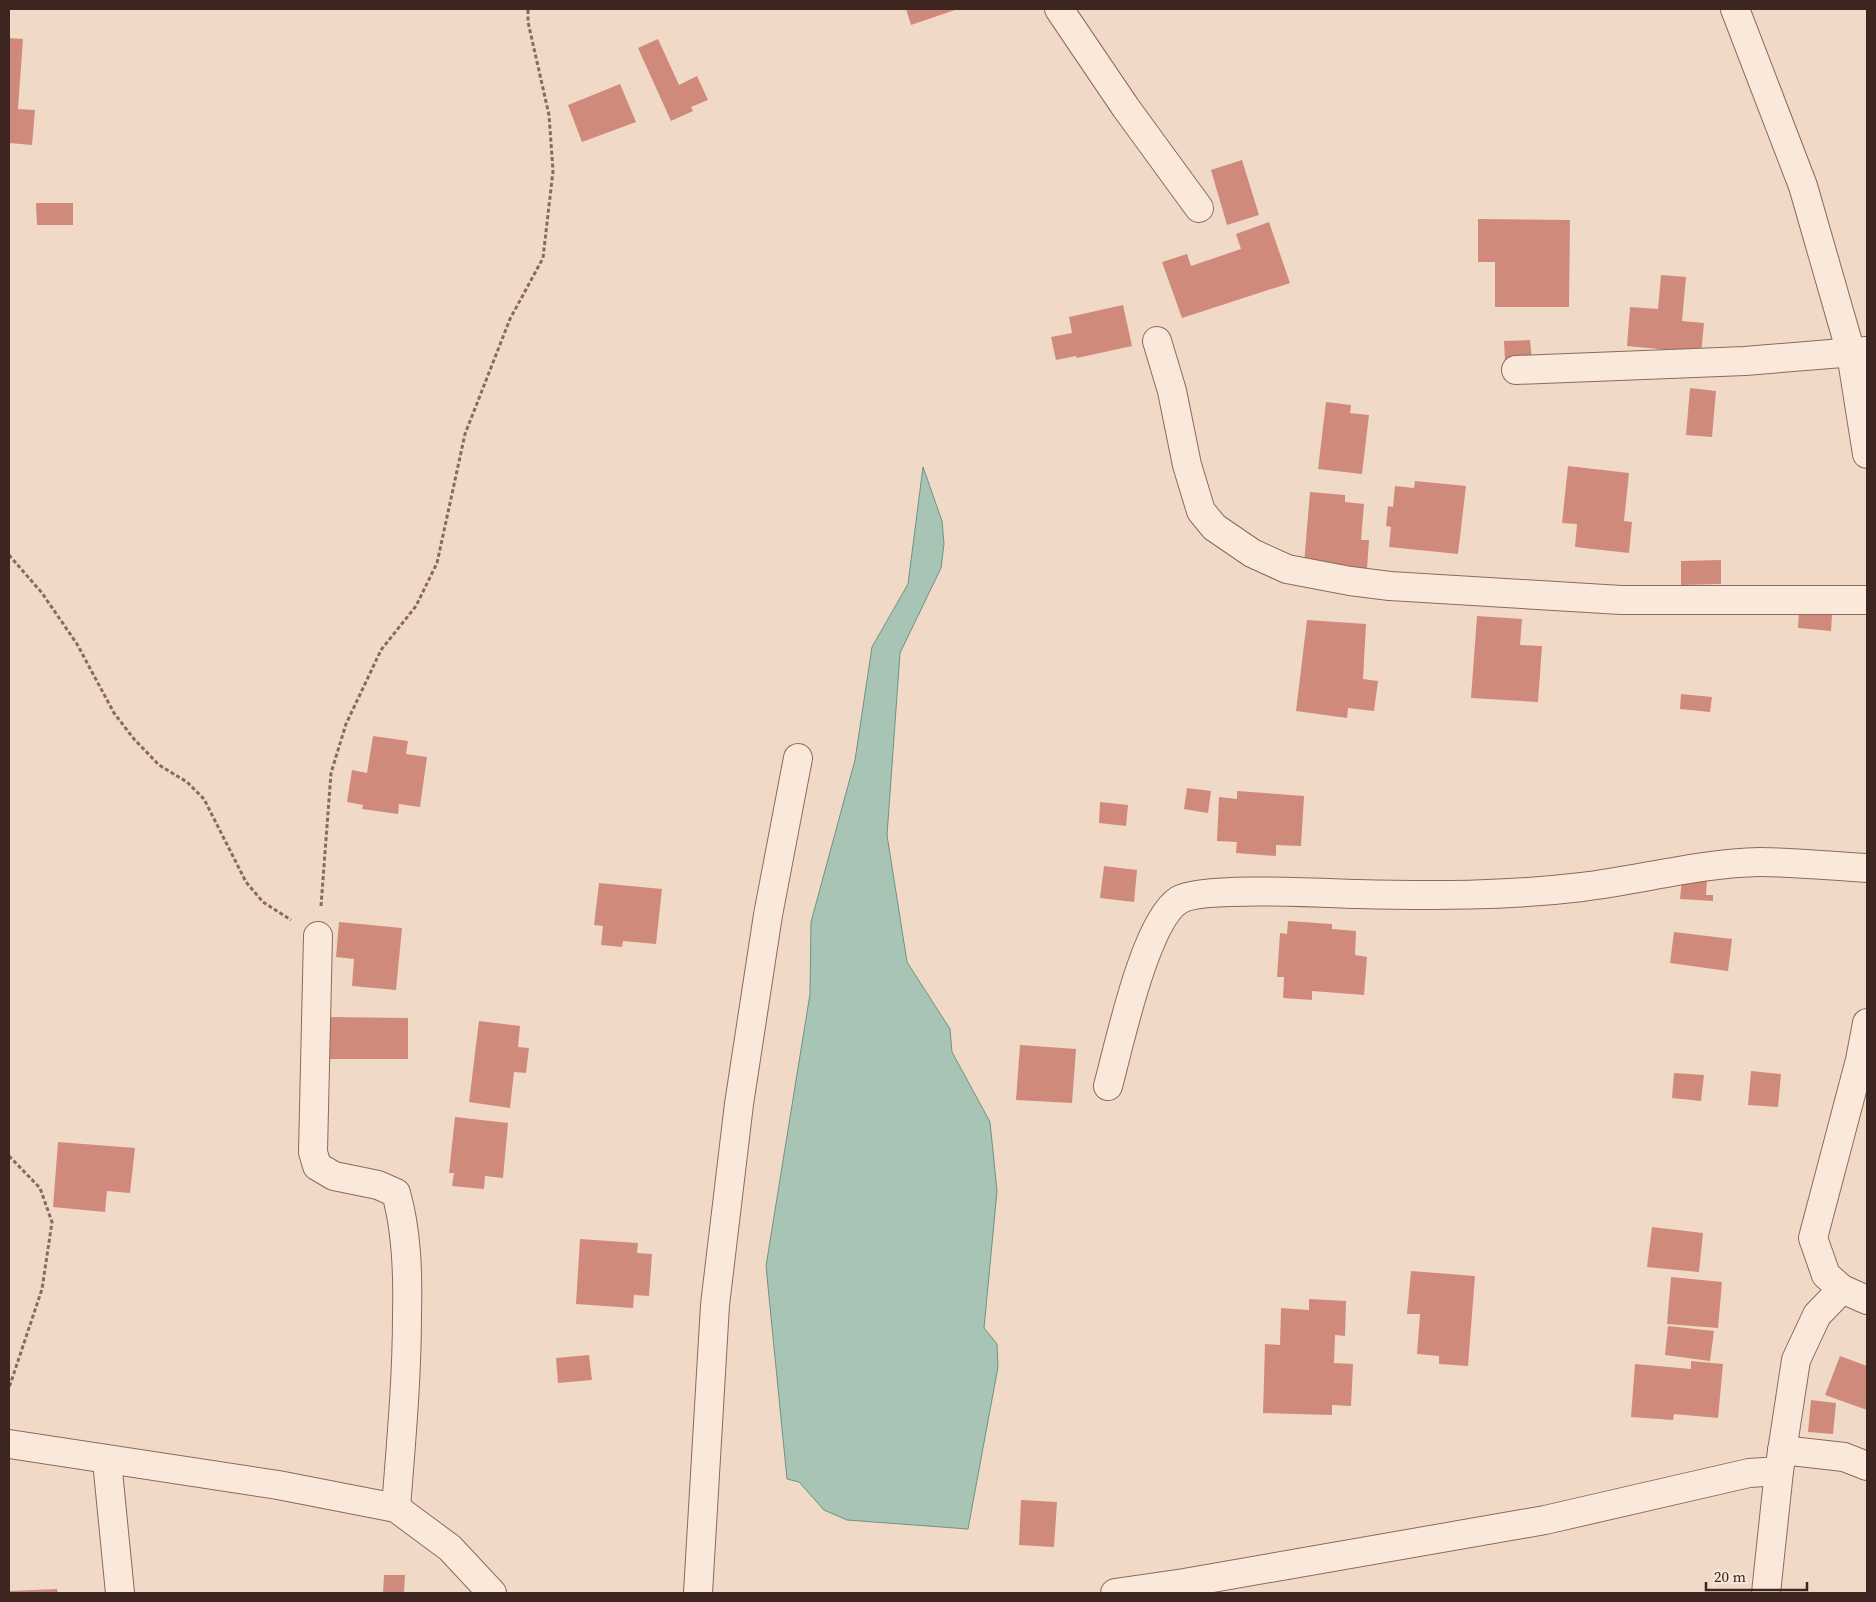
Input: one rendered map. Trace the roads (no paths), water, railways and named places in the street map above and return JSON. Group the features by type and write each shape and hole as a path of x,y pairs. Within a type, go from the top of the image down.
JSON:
{"street":[{"path":"1059,9 1126,108 1199,208"},
{"path":"1735,9 1803,186 1859,352 1867,454"},
{"path":"1157,341 1172,391 1188,466 1201,511 1214,527 1252,552 1287,569 1350,581 1390,586 1621,600 1867,600"},
{"path":"1516,370 1745,361 1859,352"},
{"path":"698,1593 715,1305 738,1113 768,915 798,758"},
{"path":"1108,1086 1148,948 1165,913 1172,904 1194,894 1275,892 1443,896 1581,887 1719,866 1759,862 1867,868"},
{"path":"318,936 313,1152 317,1166 334,1176 378,1185 396,1193 401,1209 408,1276 407,1384 396,1508"},
{"path":"1867,1023 1860,1060 1813,1238 1826,1274 1842,1289 1867,1300"},
{"path":"1766,1593 1780,1460 1796,1360 1817,1315 1842,1289"},
{"path":"9,1444 107,1461 278,1485 396,1508 450,1548 492,1593"},
{"path":"1115,1593 1184,1584 1545,1520 1749,1473 1780,1460 1844,1457 1867,1466"},
{"path":"107,1461 120,1593"}]}
